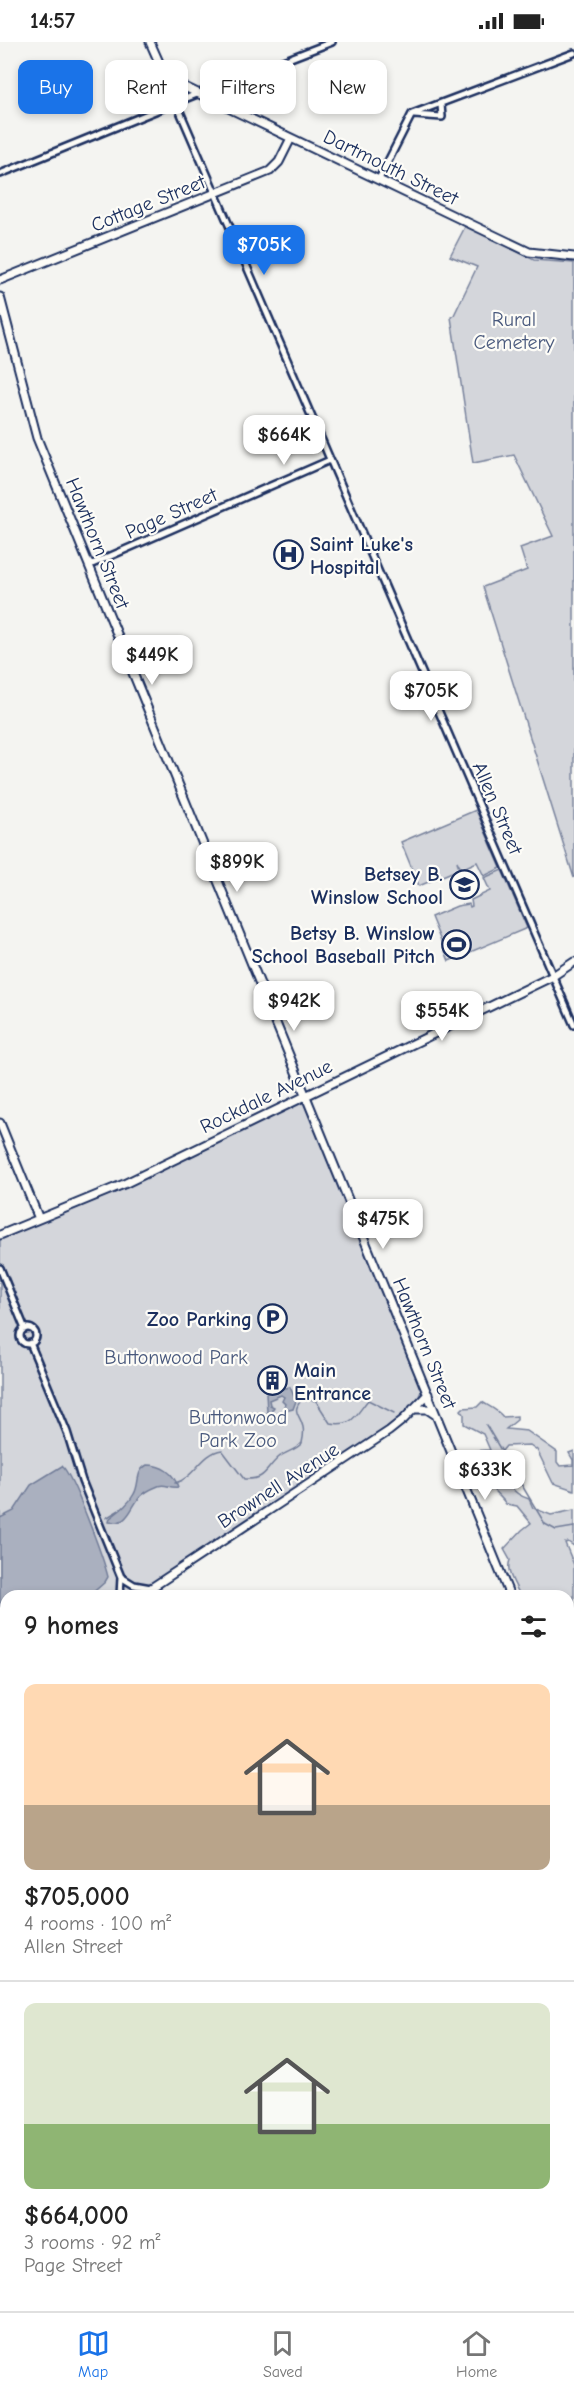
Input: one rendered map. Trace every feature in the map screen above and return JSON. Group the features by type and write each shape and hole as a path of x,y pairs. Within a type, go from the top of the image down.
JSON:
{"main road":[{"name":"Allen Street","path":"150,42 158,60"},
{"name":"Dartmouth Street","path":"188,89 529,252 574,257"},
{"name":"Cottage Street","path":"0,280 216,194 275,168 291,138"},
{"name":"Hawthorn Street","path":"0,297 35,431 508,1590"},
{"name":"Rockdale Avenue","path":"0,1235 124,1184 553,976 574,962"},
{"path":"0,1123 39,1219"},
{"name":"Brownell Avenue","path":"148,1590 389,1431 428,1394"},
{"path":"413,1409 427,1409 436,1415"}],"street":[{"path":"188,98 332,42"},
{"path":"379,179 412,114 574,53"},
{"path":"412,114 442,117 441,104"},
{"path":"0,174 147,114"},
{"name":"Allen Street","path":"181,114 574,1025"},
{"name":"Page Street","path":"90,565 330,460"},
{"path":"0,1268 25,1329"},
{"path":"25,1329 31,1329 34,1332 35,1339 30,1343 24,1343 20,1338 25,1329"},
{"path":"30,1343 67,1432 82,1481 121,1577 120,1590"},
{"path":"121,1577 134,1585 151,1588"}],"green space":[{"name":"Rural Cemetery","path":"466,225 534,260 574,263 574,878 483,587 527,570 520,548 553,536 514,455 473,463 451,317 477,267 450,256"},
{"path":"476,810 501,868 484,876 477,862 461,869 457,861 459,869 419,886 401,842"},
{"path":"502,870 527,928 449,961 431,917 457,906 469,904 470,907 472,906 471,900 490,891 484,878"},
{"name":"Buttonwood Park","path":"299,1102 306,1103 422,1387 417,1399 405,1413 380,1434 143,1590 0,1590 0,1239 123,1189"},
{"path":"482,1402 503,1417 517,1416 517,1420 506,1429 527,1431 557,1452 557,1462 560,1466 573,1465 569,1453 574,1451 574,1490 553,1483 537,1450 530,1445 506,1446 502,1451 506,1474 511,1486 521,1496 529,1499 533,1508 551,1515 574,1510 574,1546 568,1542 565,1543 574,1565 574,1590 517,1590 509,1569 510,1560 504,1549 531,1523 517,1506 506,1504 491,1488 487,1482 489,1470 469,1455 470,1451 490,1450 483,1434 464,1424 464,1414 461,1410 477,1407"}],"water":[{"path":"290,1387 296,1401 293,1409 285,1411 283,1409 284,1397 281,1395 269,1400 270,1405 274,1407 270,1413 267,1412 266,1393"},
{"path":"147,1465 158,1466 167,1471 174,1478 178,1487 162,1485 152,1489 140,1497 125,1518 121,1521 109,1522 110,1518 132,1498 139,1474"},
{"path":"62,1466 67,1473 95,1537 108,1577 96,1590 0,1590 0,1518 14,1511 31,1485"}],"waterway":[{"path":"175,1483 188,1476 209,1456 222,1450 244,1479 261,1476 278,1458 302,1443 303,1427 296,1410 303,1398 316,1401 330,1423 349,1422 368,1400 394,1413"},
{"path":"486,1425 545,1524 556,1530 574,1527"},
{"path":"106,1518 121,1509"}],"place":[{"name":"Saint Luke's Hospital","path":"289,555"},
{"name":"Betsey B. Winslow School","path":"464,885"},
{"name":"Betsy B. Winslow School Baseball Pitch","path":"456,944"},
{"name":"Zoo Parking","path":"273,1319"},
{"name":"Main Entrance","path":"273,1381"}],"park label":[{"name":"Buttonwood Park Zoo","path":"238,1428"}]}
